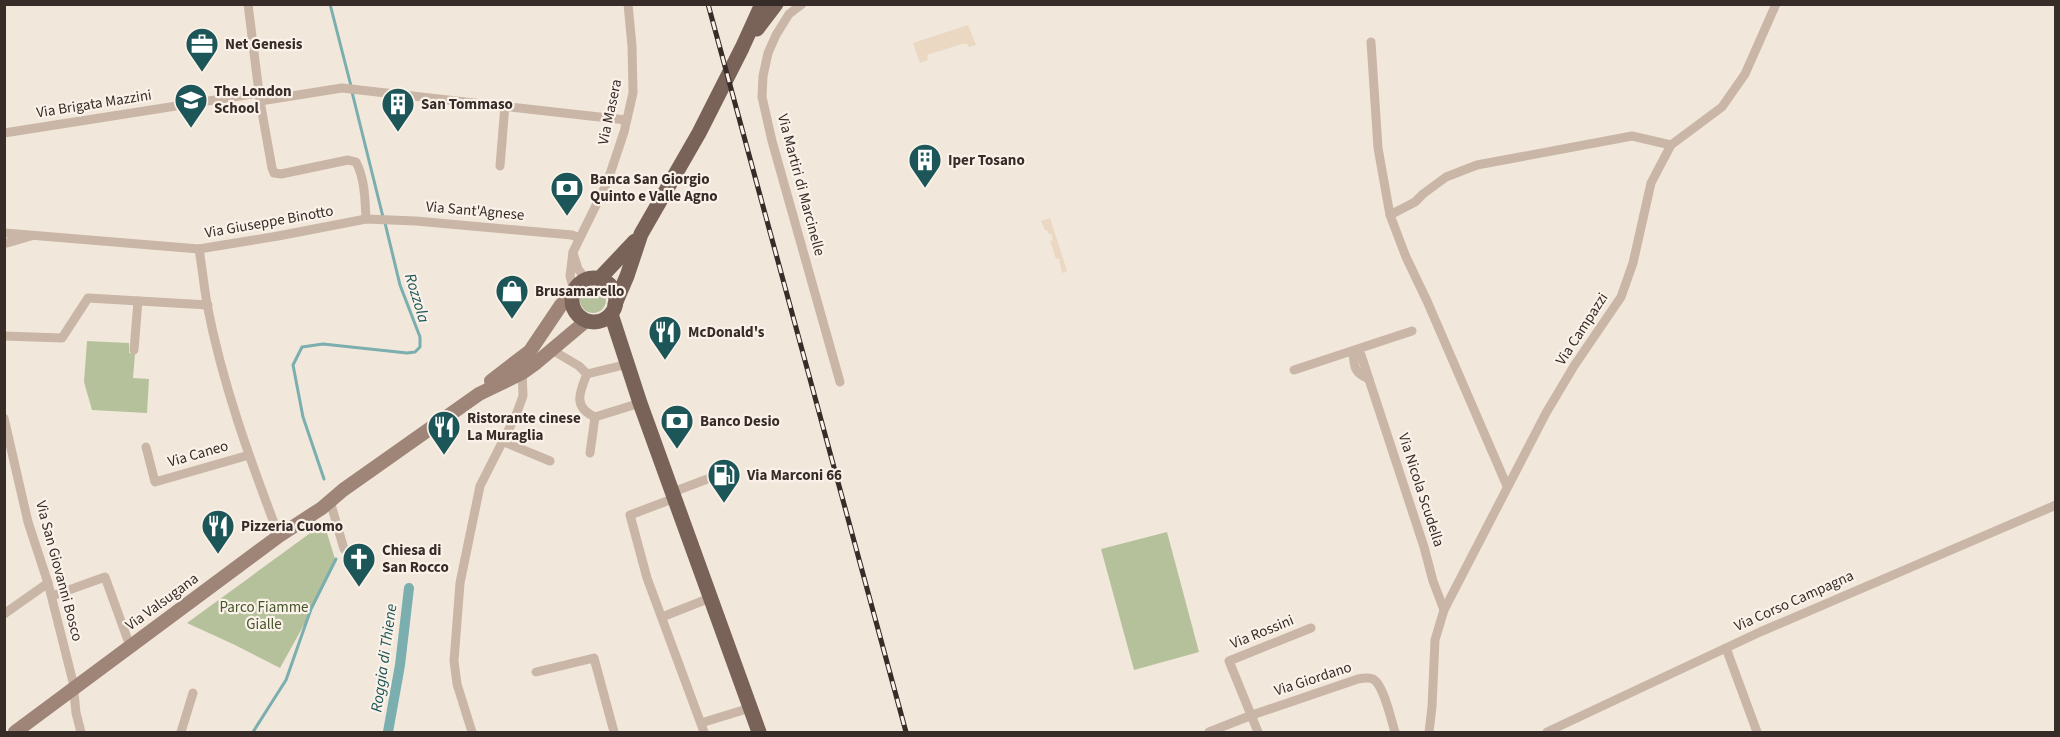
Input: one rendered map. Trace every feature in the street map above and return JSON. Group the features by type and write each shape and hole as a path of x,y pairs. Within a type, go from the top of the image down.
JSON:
{"main road":[{"path":"627,361 603,328 579,316 574,310 573,292 579,284 593,279 621,258 641,234 699,133 762,4"},
{"path":"742,48 776,4"},
{"path":"590,321 602,321 613,309 641,234"},
{"path":"627,276 623,312 627,361"},
{"path":"593,279 606,283 612,288 615,296 613,309 640,403 759,732"},
{"name":"Via Valsugana","path":"479,394 532,348 561,305 573,292"},
{"name":"Via Valsugana","path":"15,732 279,536 479,394 522,373 590,321"}],"street":[{"path":"248,4 260,97 274,173 281,174 348,160 356,162 363,185 366,219"},
{"name":"Via Masera","path":"573,292 570,276 573,252 607,183 624,132 633,93 628,4"},
{"name":"Via Martiri di Marcinelle","path":"802,4 789,14 768,53 763,76 762,97 772,141 840,382"},
{"name":"Via Campazzi","path":"1429,732 1435,640 1444,610 1507,486 1574,366 1621,297 1633,263 1652,183 1671,145 1722,108 1746,74 1776,4"},
{"path":"1371,42 1378,148 1390,214 1406,257 1507,486"},
{"name":"Via Brigata Mazzini","path":"4,133 260,97 342,88 626,120"},
{"path":"500,166 505,105"},
{"path":"1390,214 1415,202 1422,194 1446,177 1477,165 1632,136 1671,145"},
{"name":"Via Sant'Agnese","path":"366,219 572,234 579,238"},
{"name":"Via Giuseppe Binotto","path":"5,233 199,249 366,219"},
{"path":"5,233 6,246"},
{"name":"Via Giuseppe Binotto","path":"6,246 32,235"},
{"path":"199,249 208,305 225,377 249,455 279,536"},
{"path":"573,252 578,269 593,279"},
{"path":"4,336 62,338 88,298 208,305"},
{"path":"134,350 138,301"},
{"path":"1294,370 1412,331"},
{"path":"532,348 555,347 587,374"},
{"name":"Via Valsugana","path":"522,373 523,365 532,348"},
{"name":"Via Nicola Scudella","path":"1353,351 1354,364 1359,375 1369,379 1444,610"},
{"path":"627,361 587,374 582,386 580,406 587,414 595,417 640,403"},
{"path":"472,732 457,684 454,661 460,583 480,486 516,415 523,396 522,373"},
{"path":"590,453 595,417"},
{"name":"Via San Giovanni Bosco","path":"4,418 28,522 52,596 81,732"},
{"path":"502,441 550,460"},
{"name":"Via Caneo","path":"146,447 155,482 249,455"},
{"path":"718,475 630,515 647,578 703,728 750,708"},
{"path":"330,501 344,549"},
{"name":"Via Corso Campagna","path":"1547,732 1726,648 2055,504"},
{"name":"Via Valsugana","path":"52,596 105,578 130,646"},
{"path":"4,614 48,583"},
{"path":"662,617 710,598"},
{"name":"Via Rossini","path":"1258,732 1228,661 1311,628"},
{"path":"1726,648 1757,732"},
{"path":"536,672 594,658 614,732"},
{"name":"Via Giordano","path":"1209,732 1252,715 1366,678 1380,685 1395,732"},
{"path":"181,732 193,693"}],"green space":[{"path":"593,287 602,291 606,300 602,309 593,313 584,309 580,300 584,291"},
{"path":"87,341 129,343 129,353 135,354 133,378 149,379 147,413 92,410 84,382"},
{"name":"Parco Fiamme Gialle","path":"324,523 335,559 310,614 280,668 187,623"},
{"path":"1167,532 1199,652 1134,670 1101,549"}],"shaded area":[{"path":"968,25 976,45 969,47 967,44 962,44 927,55 928,60 920,63 913,43"},
{"path":"1050,218 1067,271 1062,273 1059,259 1056,259 1050,241 1053,240 1051,234 1045,230 1041,221"}],"waterway":[{"name":"Rozzola","path":"330,4 351,86"},
{"name":"Rozzola","path":"352,92 383,217"},
{"name":"Rozzola","path":"324,479 303,417 293,365 302,347 323,344 407,353 415,352 420,347 420,337 400,285 385,223"},
{"name":"Rozzola","path":"253,732 286,680 311,609 336,559"},
{"name":"Roggia di Thiene","path":"388,732 400,665 409,588"}],"railway":[{"path":"708,4 906,732"}],"place":[{"name":"Net Genesis","path":"202,73"},
{"name":"The London School","path":"191,129"},
{"name":"San Tommaso","path":"398,133"},
{"name":"Iper Tosano","path":"925,189"},
{"name":"Banca San Giorgio Quinto e Valle Agno","path":"567,217"},
{"name":"Brusamarello","path":"512,320"},
{"name":"McDonald's","path":"665,361"},
{"name":"Banco Desio","path":"677,450"},
{"name":"Ristorante cinese La Muraglia","path":"444,456"},
{"name":"Via Marconi 66","path":"724,504"},
{"name":"Pizzeria Cuomo","path":"218,555"},
{"name":"Chiesa di San Rocco","path":"359,588"}]}
